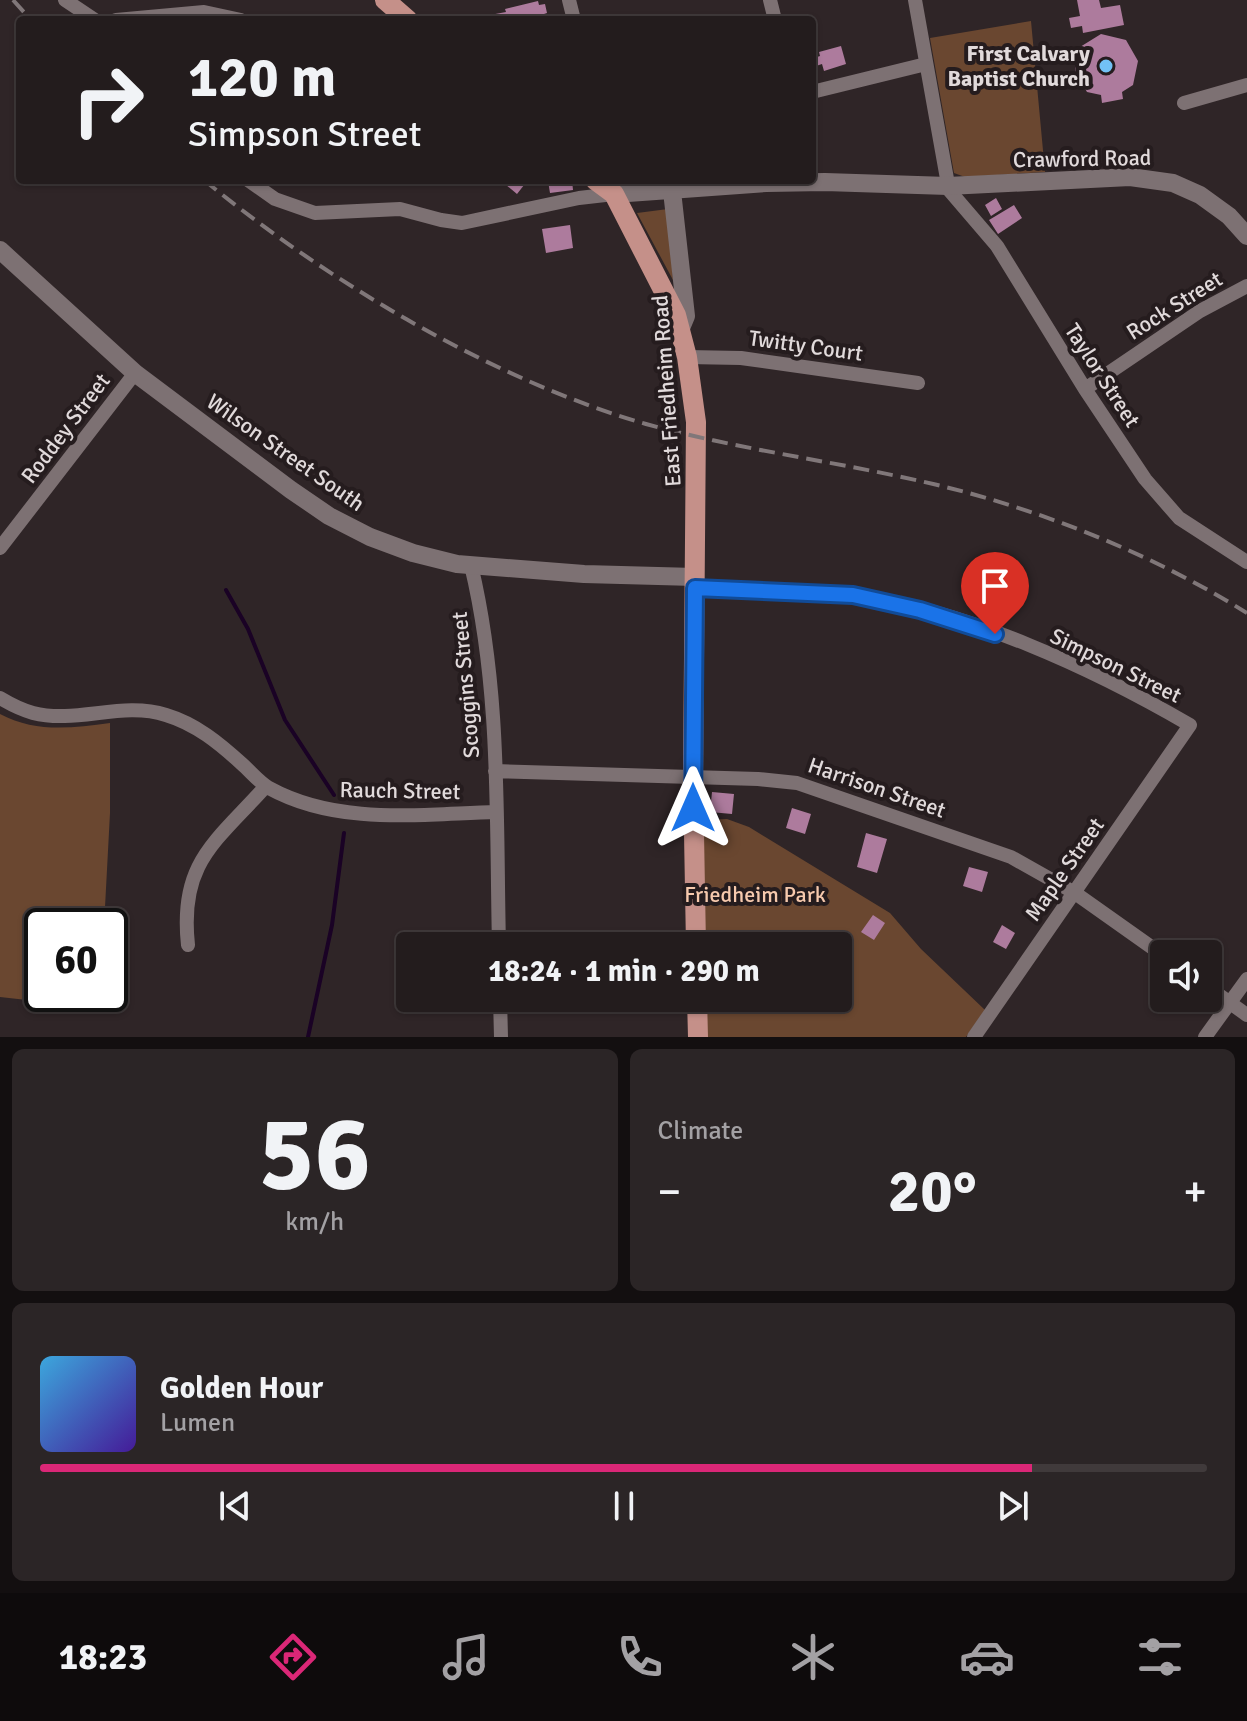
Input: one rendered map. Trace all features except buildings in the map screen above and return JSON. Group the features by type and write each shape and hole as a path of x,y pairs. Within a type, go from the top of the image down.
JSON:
{"main road":[{"path":"385,0 403,16"},
{"path":"613,187 668,295 681,328"},
{"name":"East Friedheim Road","path":"681,328 698,456 693,777 696,932"},
{"path":"697,1012 698,1037"}],"street":[{"path":"65,0 89,16"},
{"path":"915,0 948,186"},
{"path":"160,16 204,12 222,16"},
{"path":"816,91 926,64"},
{"path":"1184,103 1247,85"},
{"name":"Crawford Road","path":"816,183 948,186 1117,177 1158,179 1216,205 1247,236"},
{"path":"254,184 275,199 315,213 330,215 388,208 462,223 579,198 613,187"},
{"name":"Crawford Road","path":"613,187 672,191 791,184"},
{"name":"Taylor Street","path":"948,186 997,246 1145,479 1179,518 1247,562"},
{"name":"East Friedheim Road","path":"672,191 686,316 681,328"},
{"name":"Wilson Street South","path":"0,250 135,373 329,516 370,537 413,553 471,565 695,582"},
{"name":"Rock Street","path":"1085,389 1200,311 1247,286"},
{"name":"Twitty Court","path":"687,357 741,358 918,383"},
{"name":"Roddey Street","path":"0,548 135,373"},
{"name":"Scoggins Street","path":"471,565 488,651 495,771 499,932"},
{"name":"Simpson Street","path":"695,582 853,595 966,623 1083,669 1131,691 1190,725"},
{"name":"Rauch Street","path":"0,698 33,713 59,716 115,710 163,713 190,723 227,750 266,786 304,804 330,810 387,815 496,812"},
{"name":"Maple Street","path":"974,1037 1190,725"},
{"name":"Harrison Street","path":"495,771 797,783 1011,857 1075,893 1150,946"},
{"path":"188,945 186,895 200,860 266,786"},
{"path":"1205,1037 1247,979"},
{"path":"1222,998 1247,1015"},
{"path":"500,1012 501,1037"}],"green space":[{"path":"1031,21 1045,172 965,177 954,173 930,38"},
{"path":"668,209 673,280 637,213"},
{"path":"0,714 40,727 110,723 110,813 105,908 24,908 24,1000 0,997"},
{"name":"Friedheim Park","path":"727,819 749,827 890,913 921,949 985,1010 966,1037 706,1037 705,1012 852,1012 852,932 704,932 701,820"}],"waterway":[{"path":"226,590 248,629 285,720 334,795"},
{"path":"308,1037 332,925 344,833"}],"railway":[{"path":"13,0 27,16"},
{"path":"209,184 303,255 358,290 471,354 530,382 646,424 725,443 925,482 1002,503 1075,528 1146,558 1247,613"}],"place":[{"name":"First Calvary Baptist Church","path":"1106,66"}],"route":[{"path":"693,808 695,588 853,595 896,603 995,634"}]}
